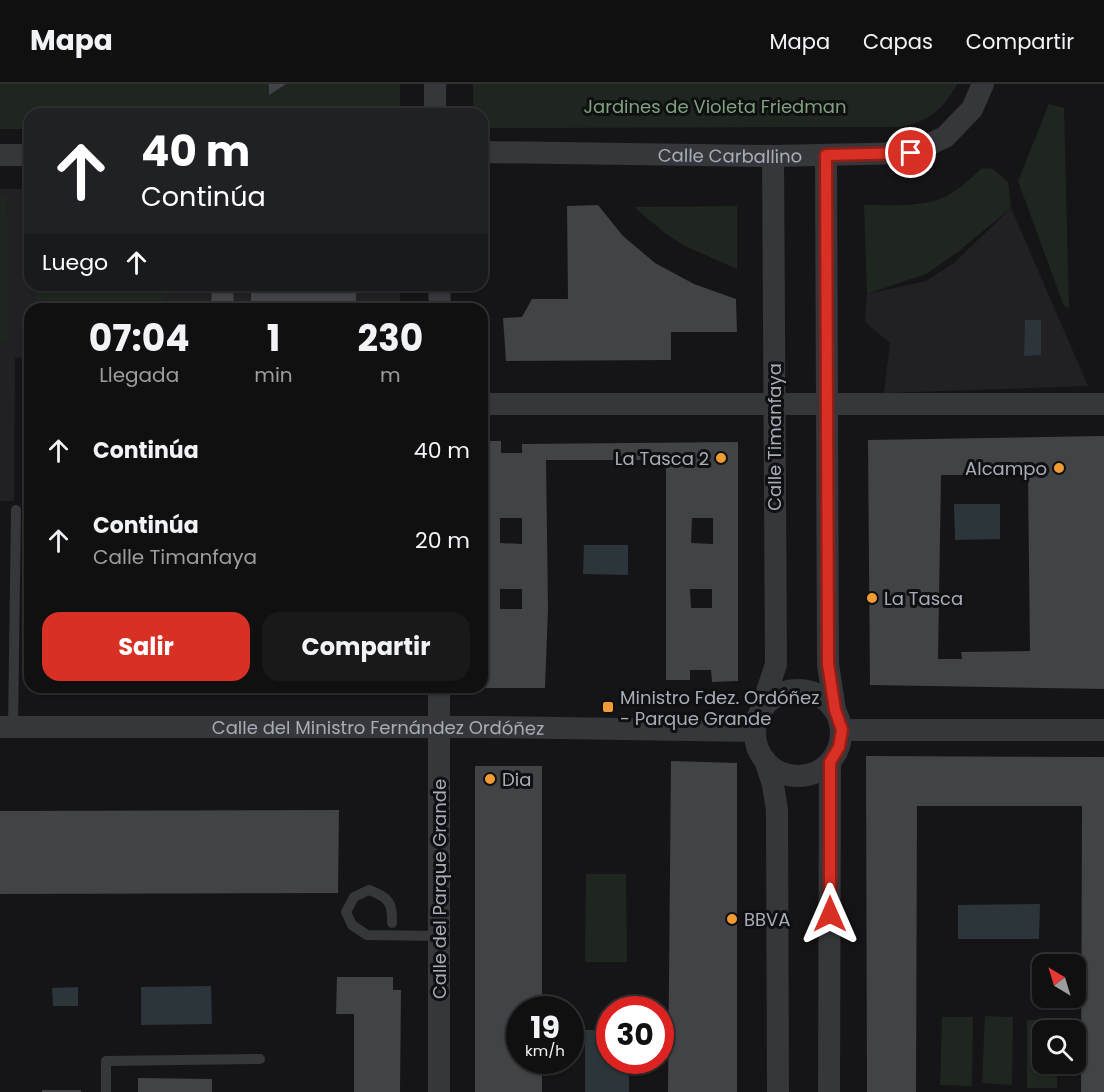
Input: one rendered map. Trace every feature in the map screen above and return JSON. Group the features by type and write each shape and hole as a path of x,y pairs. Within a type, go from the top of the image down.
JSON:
{"street":[{"path":"435,84 435,108"},
{"name":"Calle Carballino","path":"488,152 772,156 911,153 945,137 972,109 983,84"},
{"path":"0,155 24,155"},
{"path":"765,760 777,770 790,775 805,776 819,771 830,762 839,747 839,720 828,664 826,155"},
{"name":"Calle Timanfaya","path":"757,723 776,664 772,156"},
{"path":"488,404 1104,404"},
{"path":"778,1092 777,810 774,785 758,747 757,723 770,700 786,691 805,690 822,696 839,720"},
{"name":"Calle del Parque Grande","path":"439,693 439,1092"},
{"path":"839,720 1104,729"},
{"name":"Calle del Ministro Fernández Ordóñez","path":"7,727 439,727 757,723"},
{"path":"829,1092 830,762"}],"lane":[{"path":"7,727 16,510"},
{"path":"392,922 392,908 383,896 369,890 354,897 346,912 352,925 367,935 439,936"},
{"path":"106,1092 106,1061 260,1059"}],"shaded area":[{"path":"0,189 24,189 24,291 400,291 400,303 24,303 24,357 15,358 14,501 0,501"},
{"path":"1011,208 1088,386 884,393 890,343 865,322 867,294 926,281 954,263"},
{"path":"1025,320 1041,320 1041,355 1024,356"},
{"path":"954,504 1000,504 1000,539 955,540"},
{"path":"584,545 628,545 628,575 583,574"},
{"path":"1040,904 1039,939 958,939 958,905"},
{"path":"211,986 212,1024 141,1025 141,987"},
{"path":"78,987 78,1006 53,1006 52,988"},
{"path":"585,1030 596,1030 596,1074 629,1074 629,1092 585,1092"}],"green space":[{"path":"0,84 400,84 400,108 24,108 24,129 0,129"},
{"name":"Jardines de Violeta Friedman","path":"473,84 957,84 946,101 934,113 927,118 900,127 488,128 488,108 473,108"},
{"path":"1049,104 1064,108 1069,308 1064,306 1018,181"},
{"path":"982,168 993,169 1008,182 1011,208 959,251 926,274 867,294 864,205 932,202 952,193"},
{"path":"0,195 7,195 8,342 0,342"},
{"path":"737,206 737,269 685,246 666,234 634,207"},
{"path":"36,291 164,291 164,303 36,303"},
{"path":"586,874 626,874 627,962 585,962"},
{"path":"985,1016 1013,1017 1012,1085 982,1083"},
{"path":"942,1017 973,1017 972,1086 940,1085"},
{"path":"1027,1020 1032,1020 1032,1074 1057,1074 1057,1088 1027,1088"}],"building":[{"path":"269,84 286,84 269,95"},
{"path":"598,205 623,236 655,263 694,284 736,299 737,332 671,332 671,360 506,361 503,318 522,317 532,299 568,299 567,206"},
{"path":"212,291 233,291 234,303 211,303"},
{"path":"251,291 356,291 356,303 251,303"},
{"path":"1104,436 1104,689 870,685 868,440","holes":["941,475 1028,475 1030,651 961,652 962,659 938,659"]},
{"path":"488,441 501,441 501,453 522,453 522,444 738,442 738,681 712,682 711,670 690,670 690,680 666,680 666,460 546,460 548,608 545,688 488,688","holes":["500,518 522,518 522,544 500,543","692,518 713,518 713,544 691,543","500,589 522,589 522,609 500,609","690,589 712,589 712,608 691,608"]},
{"path":"866,756 1104,757 1104,1092 1081,1092 1081,1074 1086,1074 1086,1020 1081,1020 1081,1008 1086,1008 1086,954 1081,954 1082,806 917,806 916,1092 867,1092"},
{"path":"671,761 737,763 737,1092 668,1092 668,1074 674,1074 674,996 669,996"},
{"path":"475,766 542,766 542,996 506,996 506,1074 542,1074 542,1092 475,1092"},
{"path":"339,810 338,893 0,894 0,811"},
{"path":"337,977 393,977 393,990 401,990 400,1092 354,1092 354,1014 336,1014"},
{"path":"138,1078 212,1079 212,1092 138,1092"},
{"path":"42,1090 81,1090 81,1092 42,1092"}],"place":[{"name":"La Tasca 2","path":"721,458"},
{"name":"Alcampo","path":"1059,468"},
{"name":"La Tasca","path":"872,598"},
{"name":"Ministro Fdez. Ordóñez - Parque Grande","path":"608,707"},
{"name":"Dia","path":"490,779"},
{"name":"BBVA","path":"732,919"}],"route":[{"path":"830,914 830,762 839,747 842,730 835,710 828,664 826,155 911,153"}]}
